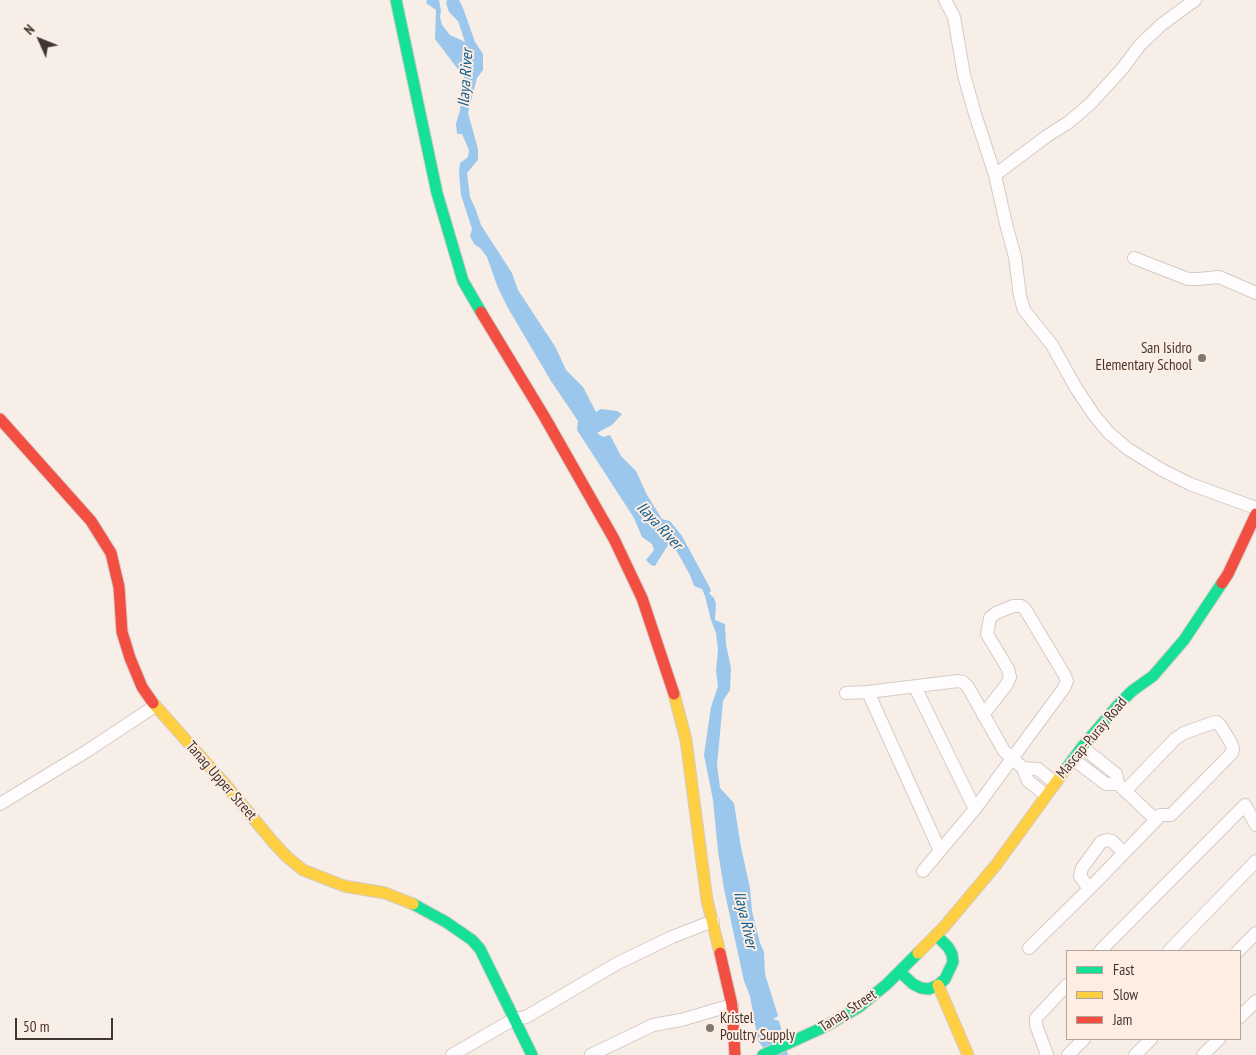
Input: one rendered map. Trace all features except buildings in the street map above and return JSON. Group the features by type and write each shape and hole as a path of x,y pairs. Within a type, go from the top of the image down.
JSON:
{"street":[{"path":"396,0 437,193 463,281 544,416 614,539 642,598 676,697 687,750 707,900 732,1005 734,1055"},
{"path":"945,0 954,17 964,75 996,175 1015,257 1021,304 1052,345 1076,388 1109,433 1128,449 1162,470 1190,484 1256,508"},
{"path":"996,175 1076,116 1122,69 1140,45 1161,25 1195,0"},
{"path":"1134,258 1188,278 1219,277 1256,293"},
{"name":"Tanag Upper Street","path":"0,419 91,521 111,553 119,587 122,632 130,658 142,686 154,706 224,782 272,842 287,858 303,870 344,886 385,894 412,904 446,922 472,940 480,950 532,1055"},
{"name":"Mascap-Puray Road","path":"936,935 983,882 1082,747 1118,705 1132,691 1153,676 1184,640 1228,574 1256,514"},
{"path":"923,871 975,809 1064,688 1066,681 1064,674 1025,609 1021,606 996,613 990,618 988,634 1008,668 1010,677 1007,684 983,715"},
{"path":"846,693 915,688 958,681 964,682 998,743 1023,768 1028,781 1046,794"},
{"path":"915,688 975,809"},
{"path":"868,692 940,851"},
{"path":"0,804 87,751 154,706"},
{"path":"1030,948 1158,818 1170,815 1232,753 1231,743 1217,722 1184,733 1122,787"},
{"path":"1082,747 1116,774 1122,787 1158,818"},
{"path":"1073,759 1106,784 1122,787"},
{"path":"1023,768 1038,769 1055,783"},
{"path":"1101,950 1245,805 1256,825"},
{"path":"1089,889 1080,876 1082,868 1101,842 1112,841 1124,853"},
{"path":"1170,950 1256,861"},
{"path":"452,1055 514,1019 526,1017 618,964 672,937 713,921"},
{"path":"1239,950 1256,933"},
{"path":"900,972 913,984 921,988 929,989 938,985 950,972 953,962 952,954 948,947 936,935"},
{"name":"Tanag Street","path":"763,1055 808,1035 859,1007 900,972 936,935"},
{"path":"938,985 968,1055"},
{"path":"1047,1055 1036,1025 1036,1018 1066,986"},
{"path":"1241,1016 1256,1000"},
{"path":"591,1055 653,1025 699,1016 732,1005"},
{"path":"1068,1055 1083,1040"},
{"path":"1135,1055 1150,1040"},
{"path":"1203,1055 1218,1040"}],"water":[{"name":"Ilaya River","path":"427,0 439,0 442,25 450,35 465,42 458,21 449,12 446,3 447,0 459,0 475,42 483,54 483,70 477,78 468,113 478,149 478,160 467,173 470,197 481,225 512,273 518,290 556,348 566,370 583,387 596,412 601,409 617,411 622,414 612,425 597,433 603,437 610,435 621,456 636,471 647,495 662,519 670,521 682,536 709,586 711,591 709,593 714,598 716,604 715,620 725,624 726,644 731,668 730,690 723,701 717,765 720,788 734,803 750,888 752,911 764,952 765,974 778,1016 773,1019 779,1021 788,1055 769,1055 758,1041 750,996 744,981 724,889 713,800 704,755 711,707 718,686 716,633 705,596 702,589 694,586 674,542 669,539 668,545 655,566 646,560 654,550 652,544 642,537 634,518 577,430 578,421 551,381 508,308 498,288 487,257 474,244 470,236 472,229 461,195 459,173 460,163 468,157 469,150 462,134 457,134 456,124 460,110 464,77 435,39 436,10 426,3"}],"traffic: fast":[{"path":"396,0 437,193 463,281 481,312"},
{"path":"1065,770 1118,705 1132,691 1153,676 1184,640 1222,583"},
{"path":"413,904 446,922 472,940 480,949 532,1055"},
{"path":"900,972 913,984 921,988 929,989 945,979 953,962 952,954 936,935"},
{"path":"763,1055 824,1027 859,1007 887,984 918,953"}],"traffic: slow":[{"path":"674,694 686,740 707,900 720,953"},
{"path":"153,703 273,842 303,870 344,886 385,893 413,904"},
{"path":"918,953 944,927 996,865 1065,770"},
{"path":"938,985 968,1055"}],"traffic: jam":[{"path":"481,312 544,416 614,539 642,598 674,694"},
{"path":"0,419 91,521 111,553 119,587 122,632 142,687 153,703"},
{"path":"1222,583 1256,514"},
{"path":"720,953 732,1005 735,1055"}],"place":[{"name":"San Isidro Elementary School","path":"1202,358"},
{"name":"Kristel Poultry Supply","path":"710,1028"}]}
